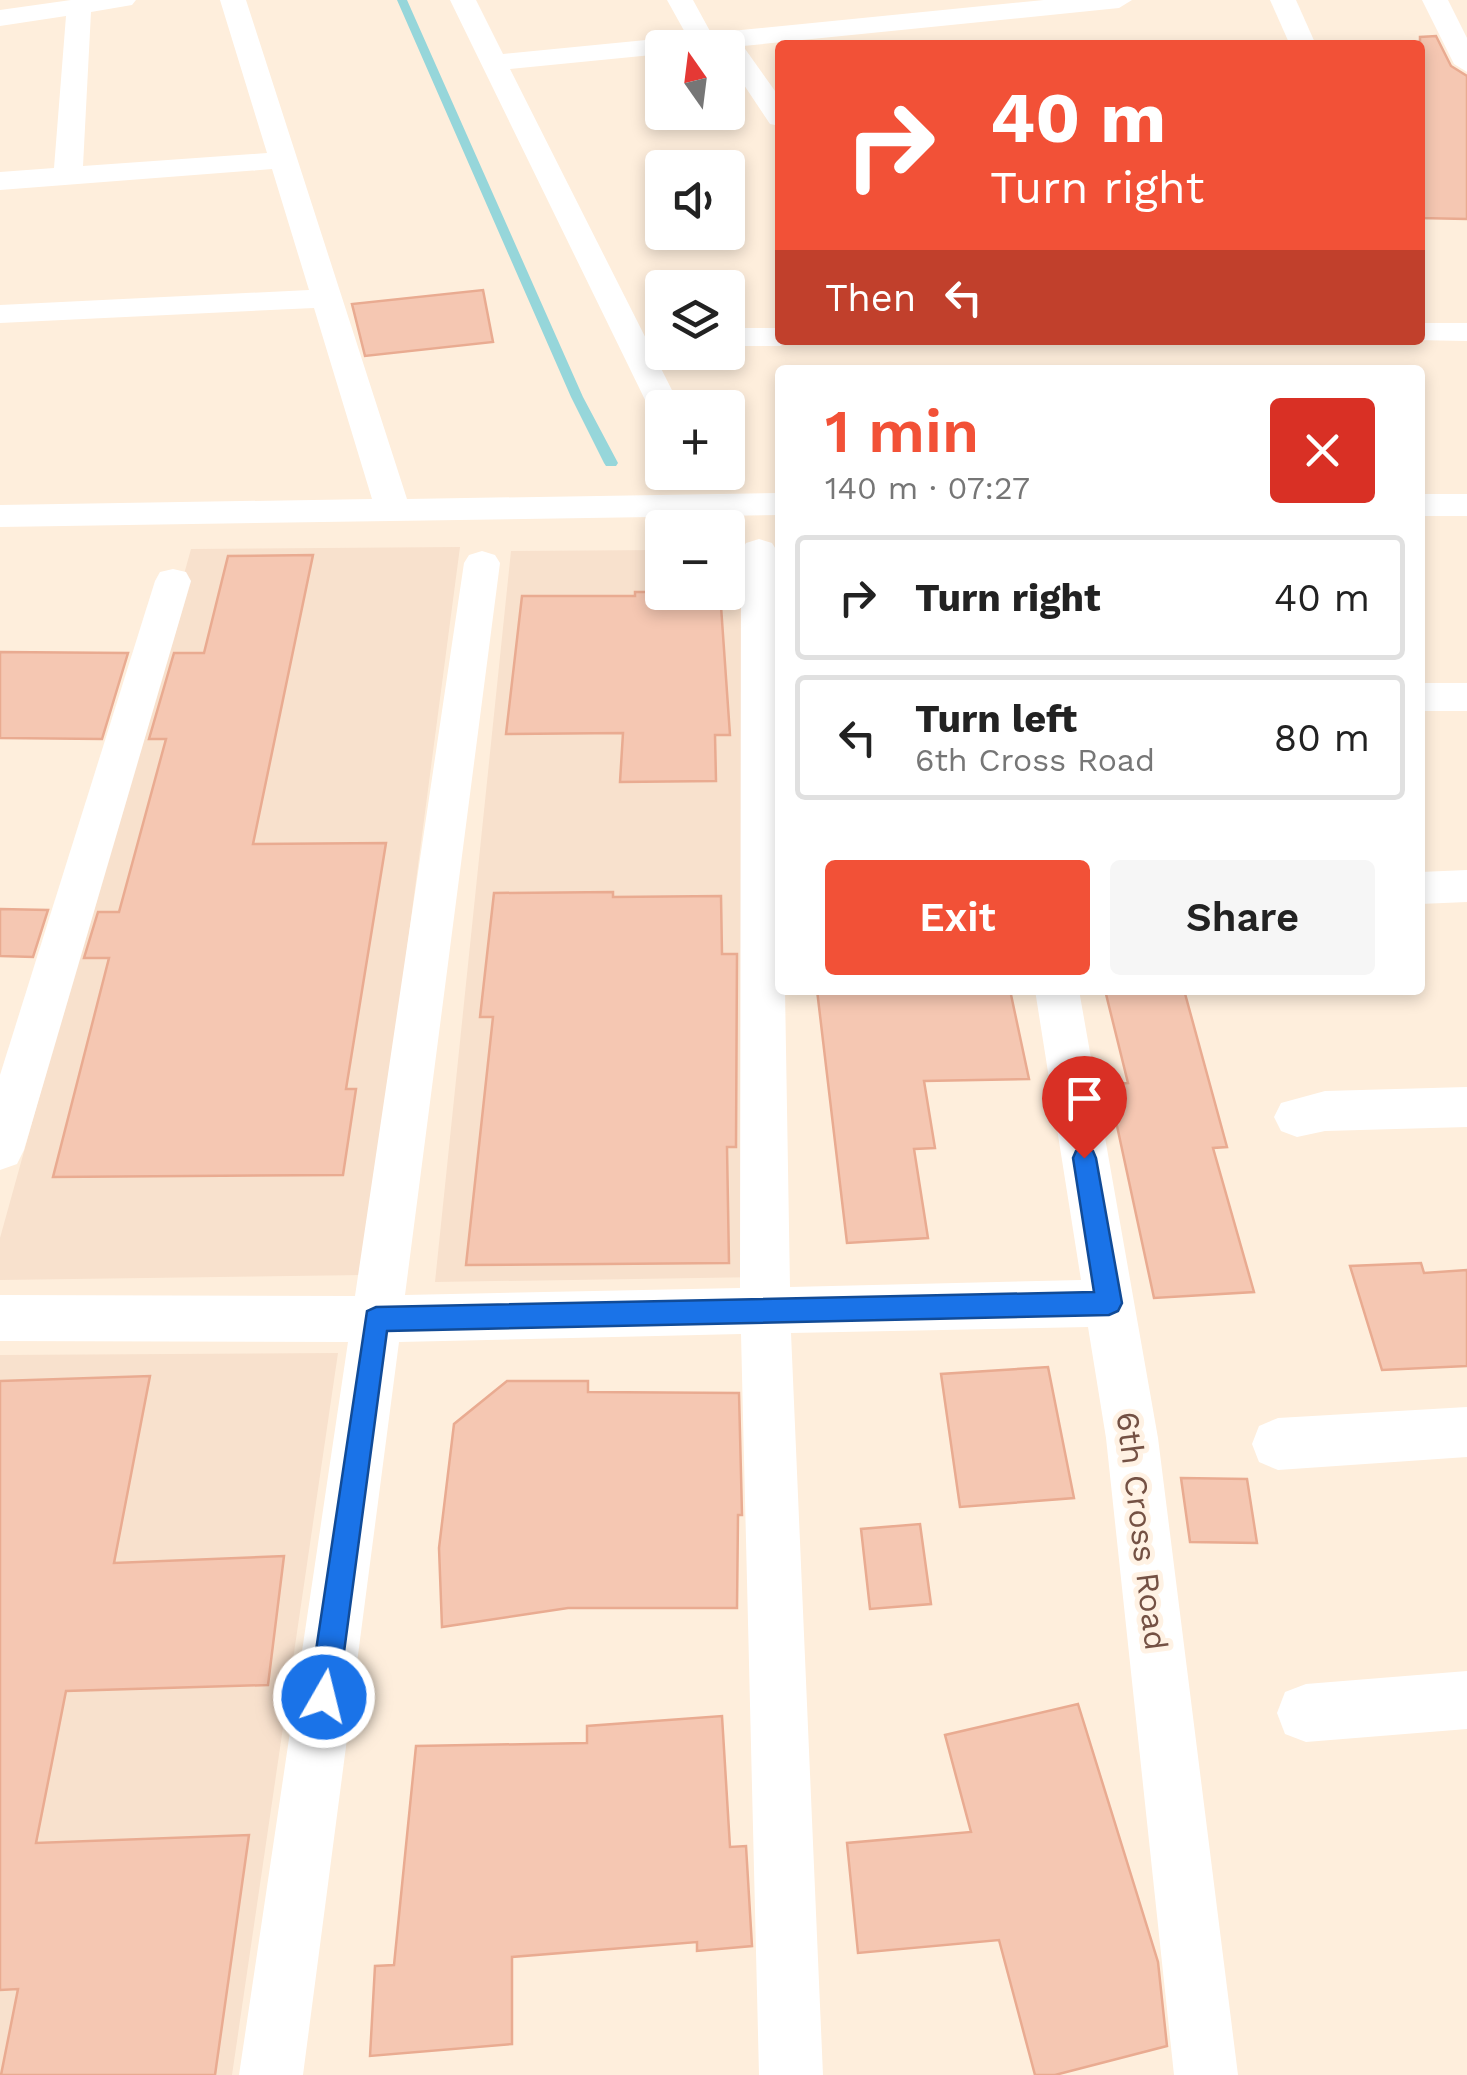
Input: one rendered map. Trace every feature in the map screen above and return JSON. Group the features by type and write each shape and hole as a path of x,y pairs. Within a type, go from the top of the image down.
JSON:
{"street":[{"path":"0,18 123,0"},
{"path":"233,0 393,510"},
{"path":"463,0 645,334"},
{"path":"680,0 706,30"},
{"path":"745,38 1118,0"},
{"path":"1283,0 1301,40"},
{"path":"1434,0 1467,64"},
{"path":"68,176 79,6"},
{"path":"936,18 955,40"},
{"path":"494,63 645,48"},
{"path":"745,77 775,112"},
{"path":"0,181 283,160"},
{"path":"0,314 326,298"},
{"path":"1425,325 1467,332"},
{"path":"745,337 775,337"},
{"path":"706,490 713,504"},
{"path":"0,516 775,504"},
{"path":"1425,505 1467,505"},
{"path":"758,551 765,1309 792,2075"},
{"path":"272,2075 482,562"},
{"path":"0,1150 173,581"},
{"path":"1425,697 1467,697"},
{"path":"1425,888 1467,886"},
{"name":"6th Cross Road","path":"1059,995 1132,1438 1206,2075"},
{"path":"1297,1117 1324,1111 1467,1107"},
{"path":"0,1318 376,1319 1109,1303"},
{"path":"1278,1444 1467,1432"},
{"path":"1306,1713 1467,1700"}],"shaded area":[{"path":"460,547 364,1275 0,1280 0,1238 191,549"},
{"path":"745,549 762,1277 435,1282 511,551 645,550 645,610 745,610"},
{"path":"338,1353 232,2075 0,2075 0,1355"}],"building":[{"path":"1436,36 1451,66 1467,76 1467,219 1425,218 1425,40 1420,37"},
{"path":"483,290 493,342 365,356 352,304"},
{"path":"313,555 253,844 386,843 346,1089 356,1089 343,1175 53,1177 109,958 84,958 98,912 119,912 166,739 149,739 174,653 204,653 228,556"},
{"path":"635,592 645,592 645,610 721,610 730,735 715,735 716,781 620,782 623,733 506,734 522,596 635,596"},
{"path":"0,652 128,653 102,739 0,738"},
{"path":"613,892 613,897 721,896 722,954 737,954 736,1147 727,1147 729,1263 466,1265 493,1017 480,1017 494,893"},
{"path":"0,909 48,910 33,957 0,956"},
{"path":"818,995 1011,995 1029,1079 924,1081 935,1148 914,1149 928,1238 847,1243"},
{"path":"1106,995 1185,995 1227,1147 1213,1148 1254,1292 1154,1298 1108,1084 1128,1083"},
{"path":"1421,1263 1424,1273 1467,1270 1467,1366 1382,1370 1350,1266"},
{"path":"1048,1367 1074,1498 960,1507 941,1374"},
{"path":"150,1376 114,1563 284,1556 268,1685 66,1691 36,1843 249,1835 215,2075 1,2075 18,1989 0,1990 0,1381"},
{"path":"507,1381 588,1381 588,1392 739,1393 742,1515 738,1515 737,1608 568,1608 442,1627 439,1548 454,1424"},
{"path":"1181,1478 1247,1479 1257,1543 1190,1542"},
{"path":"920,1524 931,1604 870,1609 861,1529"},
{"path":"1078,1704 1158,1962 1167,2046 1055,2075 1035,2075 999,1940 858,1953 847,1843 971,1832 945,1735"},
{"path":"722,1716 730,1847 746,1846 752,1946 697,1951 697,1942 512,1957 512,2044 370,2056 375,1966 394,1965 416,1746 587,1743 587,1726"}],"waterway":[{"path":"402,0 577,397 611,463"}],"route":[{"path":"324,1697 376,1319 1109,1303 1084,1158"}]}
